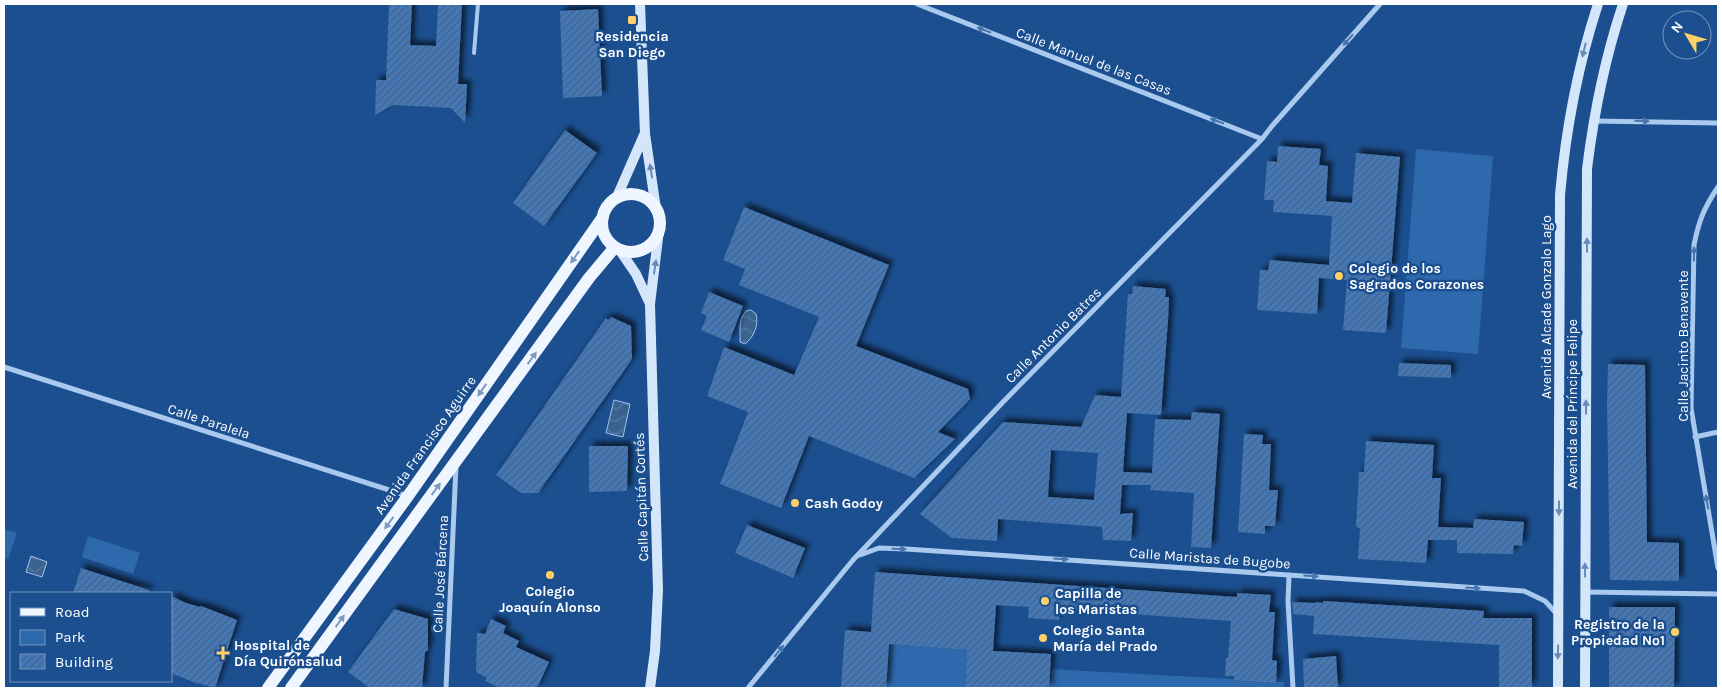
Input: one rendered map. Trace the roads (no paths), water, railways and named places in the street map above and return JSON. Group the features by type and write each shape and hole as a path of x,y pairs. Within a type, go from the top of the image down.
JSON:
{"main road":[{"path":"616,199 625,195 638,195 647,199 656,209"},
{"name":"Calle Capitán Cortés","path":"616,199 608,206 603,217 603,226 607,239 617,248"},
{"name":"Calle Capitán Cortés","path":"656,209 660,221 658,230"},
{"name":"Avenida Francisco Aguirre","path":"268,688 408,496 603,217"},
{"path":"291,688 589,278 617,248 628,251 642,250 652,242 658,230"}],"street":[{"name":"Calle Capitán Cortés","path":"640,4 645,134 656,209"},
{"name":"Calle Manuel de las Casas","path":"917,4 1262,139"},
{"name":"Calle Antonio Batres","path":"748,688 853,560 1003,402 1262,139 1379,4"},
{"name":"Avenida Alcade Gonzalo Lago","path":"1559,616 1560,195 1570,108 1587,38 1598,4"},
{"path":"1623,4 1605,63 1593,121 1718,122"},
{"name":"Avenida del Príncipe Felipe","path":"1585,688 1587,169 1593,121"},
{"name":"Calle Capitán Cortés","path":"616,199 645,134"},
{"name":"Calle Jacinto Benavente","path":"1718,187 1706,205 1698,223 1694,245 1691,408 1718,568"},
{"name":"Calle Capitán Cortés","path":"650,688 655,651 658,590 650,304 658,230"},
{"name":"Calle Capitán Cortés","path":"617,248 636,274 650,304"},
{"name":"Calle Paralela","path":"4,366 408,496"},
{"path":"1695,437 1718,432"},
{"name":"Calle José Bárcena","path":"446,688 456,461"},
{"name":"Calle Maristas de Bugobe","path":"853,560 863,553 879,548 906,549 1524,591 1544,601 1559,616"},
{"path":"1289,575 1288,601 1293,688"},
{"path":"1586,592 1718,594"},
{"path":"1558,688 1559,616"}],"lane":[{"path":"474,53 478,4"}],"water":[{"path":"751,310 756,314 756,326 753,334 745,344 740,342 740,322 746,311"},
{"path":"614,400 630,404 623,437 606,433"},
{"path":"31,556 47,562 42,577 26,572"}],"place":[{"name":"Residencia San Diego","path":"632,20"},
{"name":"Colegio de los Sagrados Corazones","path":"1339,276"},
{"name":"Cash Godoy","path":"795,503"},
{"name":"Colegio Joaquín Alonso","path":"550,575"},
{"name":"Capilla de los Maristas","path":"1045,601"},
{"name":"Registro de la Propiedad Nº1","path":"1675,632"},
{"name":"Colegio Santa María del Prado","path":"1043,638"},
{"name":"Hospital de Día Quirónsalud","path":"223,653"}]}
